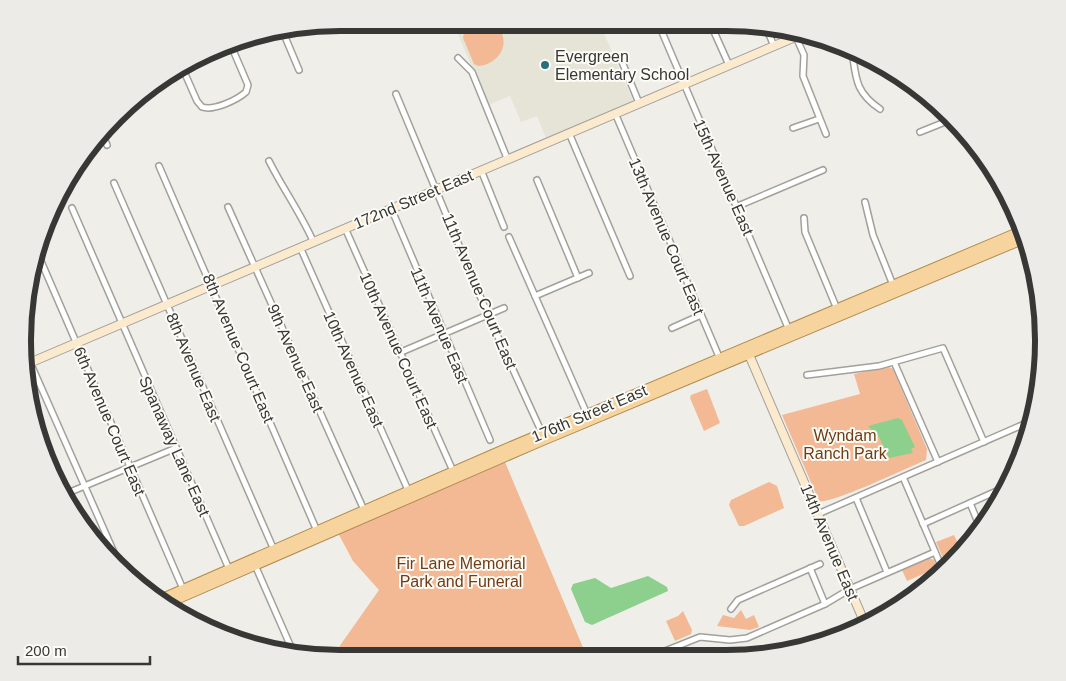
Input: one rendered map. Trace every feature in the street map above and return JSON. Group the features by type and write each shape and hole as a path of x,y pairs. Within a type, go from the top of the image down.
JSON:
{"main road":[{"name":"176th Street East","path":"166,596 587,414 720,359 748,352 789,330 837,310 869,300 893,285 1005,239 1017,238"},
{"path":"973,260 979,253 1002,243 1005,239"},
{"name":"176th Street East","path":"173,601 869,300 973,260 1017,239"},
{"path":"673,386 678,381 717,364 720,359"},
{"path":"510,455 514,449 539,438 542,433"},
{"path":"290,550 293,545 315,535 317,531"},
{"path":"245,570 250,563 272,554 274,550"}],"street":[{"name":"15th Avenue East","path":"662,31 738,206 768,286 789,330"},
{"path":"714,31 729,65"},
{"path":"769,34 774,46"},
{"path":"284,36 299,70"},
{"name":"172nd Street East","path":"32,362 792,38"},
{"path":"799,40 804,55 803,76 826,134"},
{"path":"185,74 196,101 202,107 213,107 246,92 246,79 233,51"},
{"path":"620,57 639,103"},
{"path":"458,58 472,72 508,158"},
{"path":"853,59 854,72 860,90 868,100 880,109"},
{"name":"11th Avenue Court East","path":"396,94 488,315 542,433"},
{"name":"13th Avenue Court East","path":"614,113 720,359"},
{"path":"793,128 819,119"},
{"path":"920,132 944,122"},
{"path":"568,133 630,276"},
{"path":"105,141 107,145"},
{"path":"269,161 286,194 300,212 313,241"},
{"name":"8th Avenue Court East","path":"159,166 317,531"},
{"path":"481,170 504,227"},
{"path":"738,206 823,170"},
{"path":"537,180 578,278"},
{"name":"8th Avenue East","path":"114,184 274,550"},
{"path":"865,202 873,234 893,285"},
{"name":"9th Avenue East","path":"228,207 364,510"},
{"name":"Spanaway Lane East","path":"72,208 229,569"},
{"name":"11th Avenue East","path":"391,208 443,334 490,440"},
{"path":"804,218 805,232 837,310"},
{"name":"10th Avenue Court East","path":"345,228 453,471"},
{"path":"509,237 587,414"},
{"name":"10th Avenue East","path":"300,247 408,490"},
{"name":"6th Avenue Court East","path":"41,262 183,589"},
{"path":"535,296 589,273"},
{"path":"399,353 504,308"},
{"path":"672,328 701,315"},
{"path":"807,375 871,368 943,348 984,442"},
{"name":"14th Avenue East","path":"748,352 863,618"},
{"path":"894,362 938,462"},
{"path":"33,372 112,549"},
{"path":"818,514 1023,425"},
{"path":"71,492 176,448"},
{"path":"903,478 940,563"},
{"path":"923,524 995,492"},
{"path":"856,498 888,572"},
{"path":"970,503 977,520"},
{"path":"668,650 700,637 742,640 825,604 850,589 935,552"},
{"path":"731,609 738,600 820,564"},
{"path":"255,565 290,646"},
{"path":"810,568 825,604"}],"shaded area":[{"name":"Evergreen Elementary School","path":"465,31 603,31 633,101 546,138 537,116 521,122 510,96 488,105 458,34"},
{"path":"898,418 902,420 915,447 911,449 913,453 889,458 879,437 868,426"},
{"path":"648,576 667,587 668,591 592,625 585,622 571,589 573,584 595,578 611,588"}],"green space":[{"path":"471,31 500,31 504,43 502,50 493,61 478,66 474,64 463,38 464,34"},
{"name":"Wyndam Ranch Park","path":"889,367 893,369 927,449 926,460 853,492 826,501 819,501 782,415 860,394 854,374"},
{"path":"707,389 720,423 704,431 690,398 691,395"},
{"name":"Fir Lane Memorial Park and Funeral","path":"505,462 584,650 339,650 379,590 353,561 338,533"},
{"path":"769,482 777,486 784,508 744,526 739,526 729,505 731,500"},
{"path":"954,535 958,544 944,559 936,542"},
{"path":"929,558 934,560 936,566 932,570 907,581 902,570"},
{"path":"741,610 746,619 754,615 759,627 750,630 717,626 723,615 734,618"},
{"path":"683,611 692,630 691,634 675,641 666,621 678,616"}],"place":[{"name":"Evergreen Elementary School","path":"545,65"}]}
